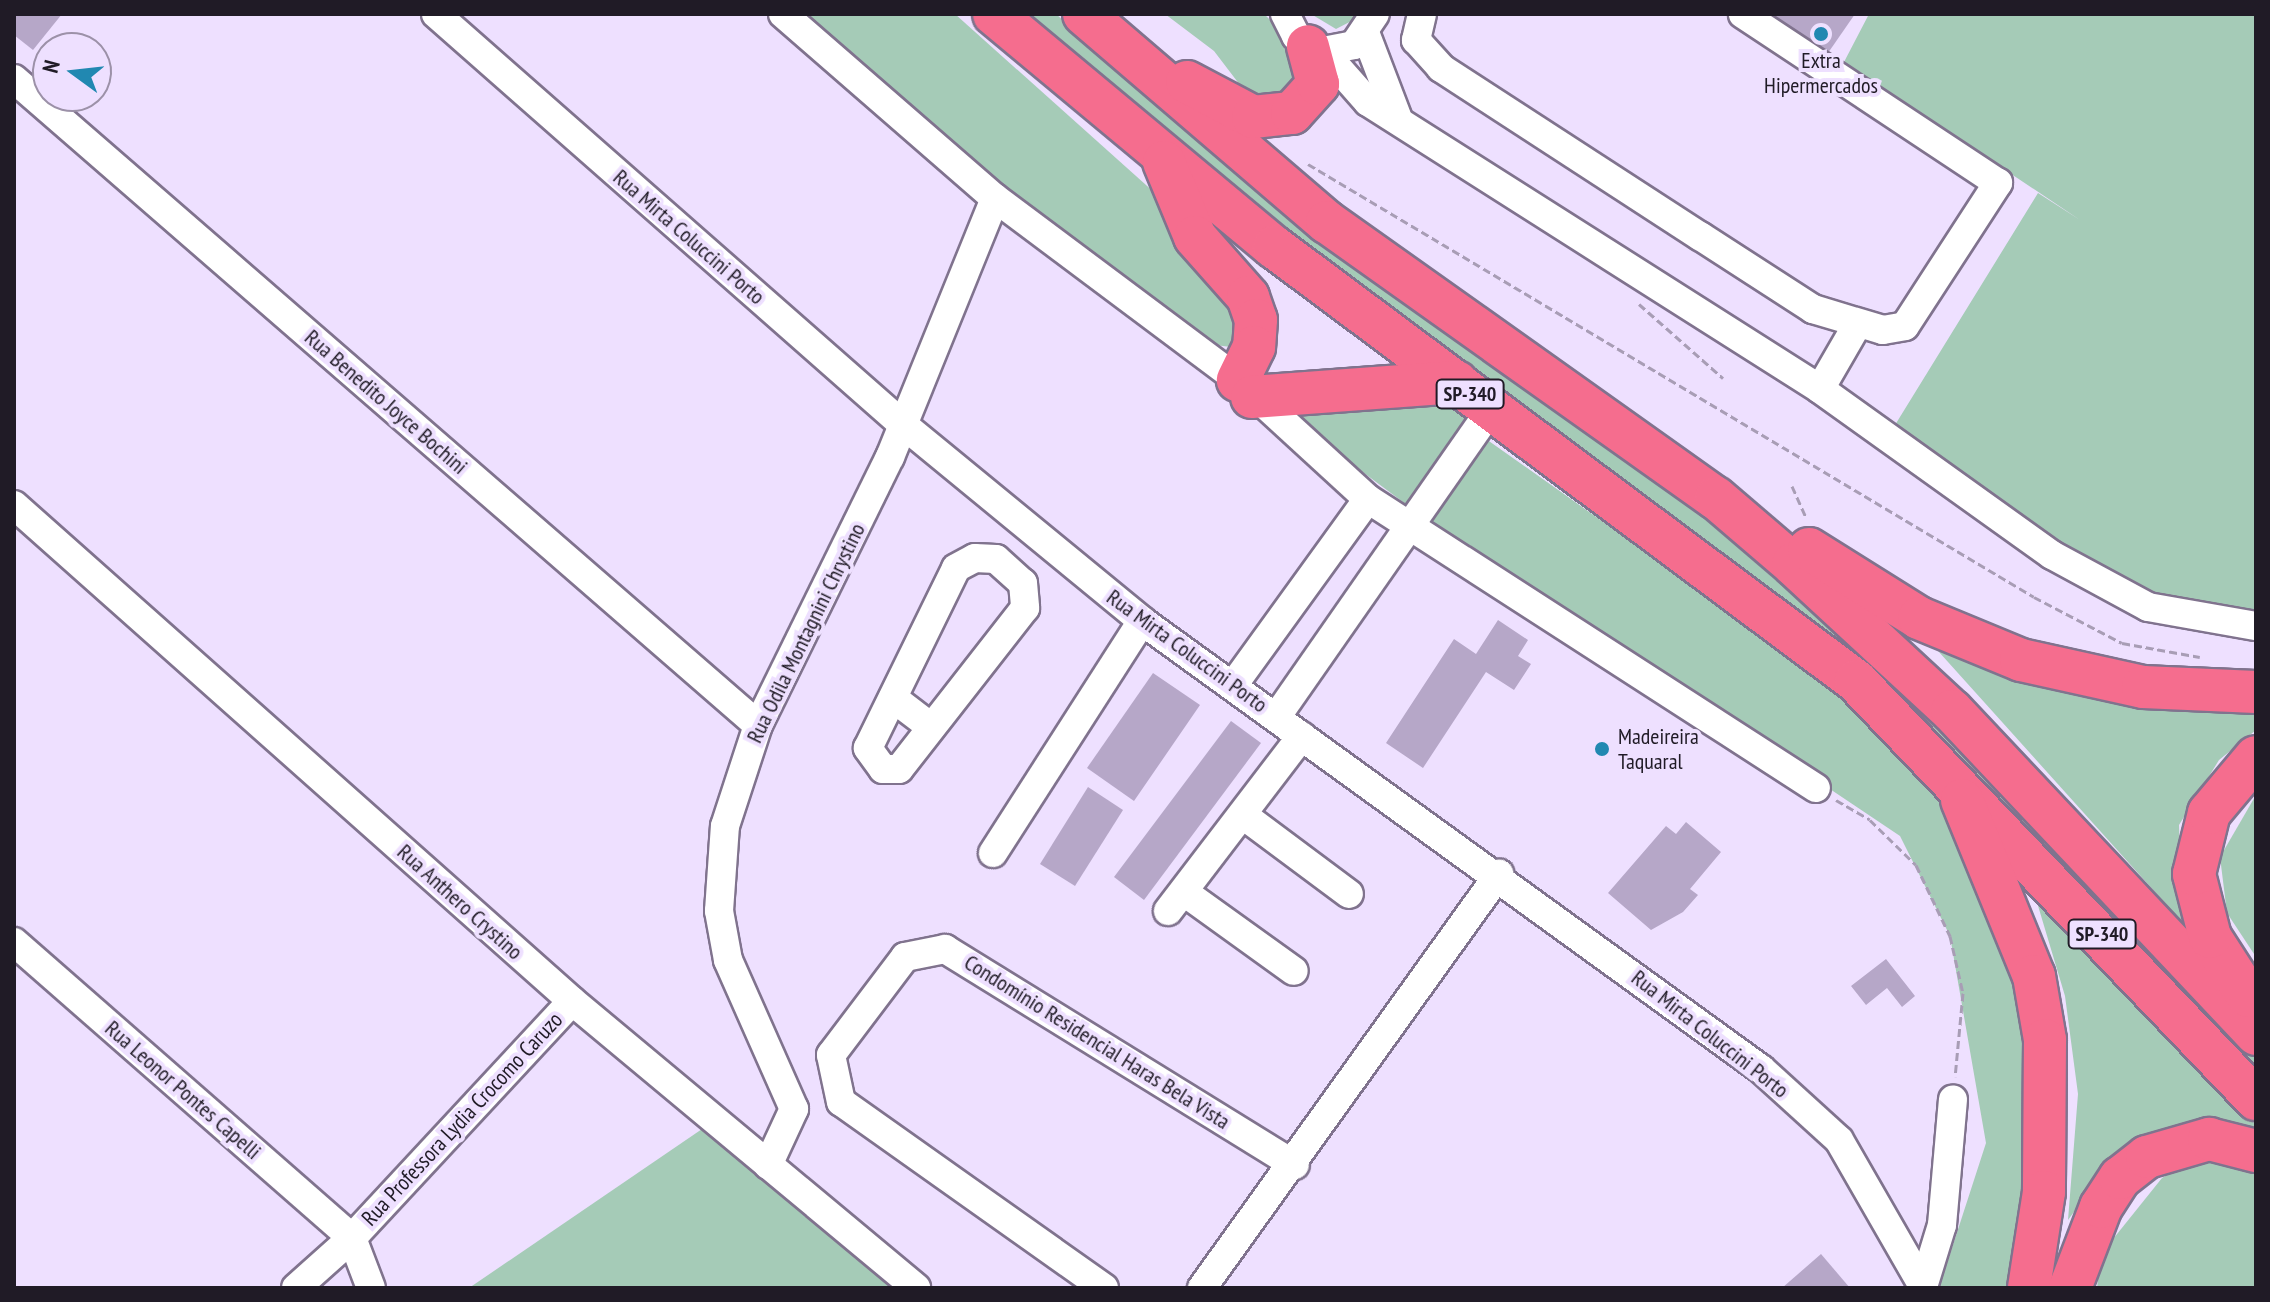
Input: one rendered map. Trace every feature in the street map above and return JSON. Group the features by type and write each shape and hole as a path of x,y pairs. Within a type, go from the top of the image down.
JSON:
{"highway":[{"name":"SP-340","path":"994,14 1162,157 1490,411 1797,633 1948,770 2256,1099"},
{"name":"SP-340","path":"1084,14 1327,222 1716,498 1932,692 2256,1034"},
{"path":"1102,14 1183,79 1253,117 1292,113 1310,101 1320,76 1303,37"},
{"path":"1162,157 1195,237 1248,297 1256,320 1245,388 1456,382"},
{"path":"1615,425 1888,602 1969,641 2086,677 2187,692 2256,692"},
{"path":"2256,757 2209,813 2194,874 2210,937 2256,1007"},
{"path":"1948,770 2019,934 2041,1009 2049,1101 2029,1288"},
{"path":"2070,1288 2101,1207 2120,1178 2147,1157 2209,1139 2256,1151"}],"street":[{"name":"Rua Mirta Coluccini Porto","path":"436,14 900,422 1142,621 1499,874 1761,1069 1839,1140 1923,1288"},
{"path":"783,14 995,198 1245,388 1368,499 1409,530 1816,788"},
{"path":"1274,14 1303,37 1357,93 1820,389 2103,586 2193,620 2256,626"},
{"path":"1422,14 1416,40 1441,68 1813,309 1857,325 1905,326 1998,183 1743,14"},
{"path":"1303,37 1373,21 1397,116"},
{"name":"Rua Benedito Joyce Bochini","path":"14,79 758,725"},
{"name":"Rua Odila Montagnini Chrystino","path":"768,1165 790,1125 792,1096 728,960 719,911 725,826 758,725 831,587 995,198"},
{"path":"1820,389 1857,325"},
{"path":"1277,716 1490,411"},
{"path":"1234,684 1368,499"},
{"name":"Rua Anthero Crystino","path":"14,505 572,1001 916,1288"},
{"path":"996,559 1023,524"},
{"path":"975,558 996,559 1023,583 1025,608 899,769 883,769 868,748 956,568 975,558"},
{"path":"993,853 1142,621"},
{"path":"893,698 931,727"},
{"path":"1294,971 1176,902 1302,736"},
{"path":"1243,815 1349,894"},
{"path":"1202,1288 1295,1165 1499,874"},
{"name":"Rua Leonor Pontes Capelli","path":"14,942 352,1238"},
{"name":"Condomínio Residencial Haras Bela Vista","path":"1104,1288 841,1102 831,1055 905,957 945,949 1295,1165"},
{"name":"Rua Professora Lydia Crocomo Caruzo","path":"296,1288 352,1238 572,1001"},
{"path":"1923,1288 1942,1225 1953,1099"},
{"path":"352,1238 371,1288"}],"path":[{"path":"1298,155 2034,597 2122,643 2214,659"},
{"path":"1816,788 1870,820 1916,865 1950,936 1963,993 1953,1099"}],"green space":[{"path":"804,14 955,14 1165,202 1231,306 1240,330 1231,347 1207,344 992,183"},
{"path":"1018,14 1056,14 1116,68 1784,567 2256,1050 2256,1081 1903,699 1303,248"},
{"path":"1165,14 1264,14 1308,57 1307,90 1256,106 1214,51"},
{"path":"1311,14 1365,14 1336,29"},
{"path":"1869,14 2256,14 2256,612 2122,595 1887,438 2038,193 2080,220 1844,62"},
{"path":"1444,393 1479,414 1411,508 1282,412"},
{"path":"1486,439 1834,685 1945,792 2040,1035 2016,1288 1939,1288 1986,1143 1950,936 1900,836 1429,520"},
{"path":"1921,632 2256,704 2256,730 2219,760 2179,825 2182,922"},
{"path":"2256,795 2256,957 2227,913 2220,857"},
{"path":"2036,899 2256,1125 2256,1133 2116,1155 2068,1220 2078,1094 2065,996"},
{"path":"705,1127 905,1288 469,1288"},
{"path":"2231,1161 2256,1173 2256,1288 2097,1288 2101,1254 2162,1178 2185,1164"}],"building":[{"path":"14,14 62,14 48,32 32,32 32,49 14,35"},
{"name":"Extra Hipermercados","path":"1772,14 1855,14 1828,53"},
{"path":"1498,620 1528,640 1518,656 1531,664 1514,690 1486,672 1423,768 1386,743 1454,639 1476,654"},
{"path":"1153,673 1200,705 1134,801 1087,768"},
{"path":"1231,721 1261,743 1144,900 1114,877"},
{"path":"1088,787 1123,810 1075,886 1040,864"},
{"path":"1686,822 1721,852 1690,889 1698,895 1683,912 1651,930 1608,893 1666,826 1676,834"},
{"path":"1886,959 1915,996 1902,1007 1887,988 1866,1005 1851,986"},
{"path":"1821,1254 1850,1288 1782,1288"}],"place":[{"name":"Extra Hipermercados","path":"1821,34"},
{"name":"Madeireira Taquaral","path":"1602,749"}]}
